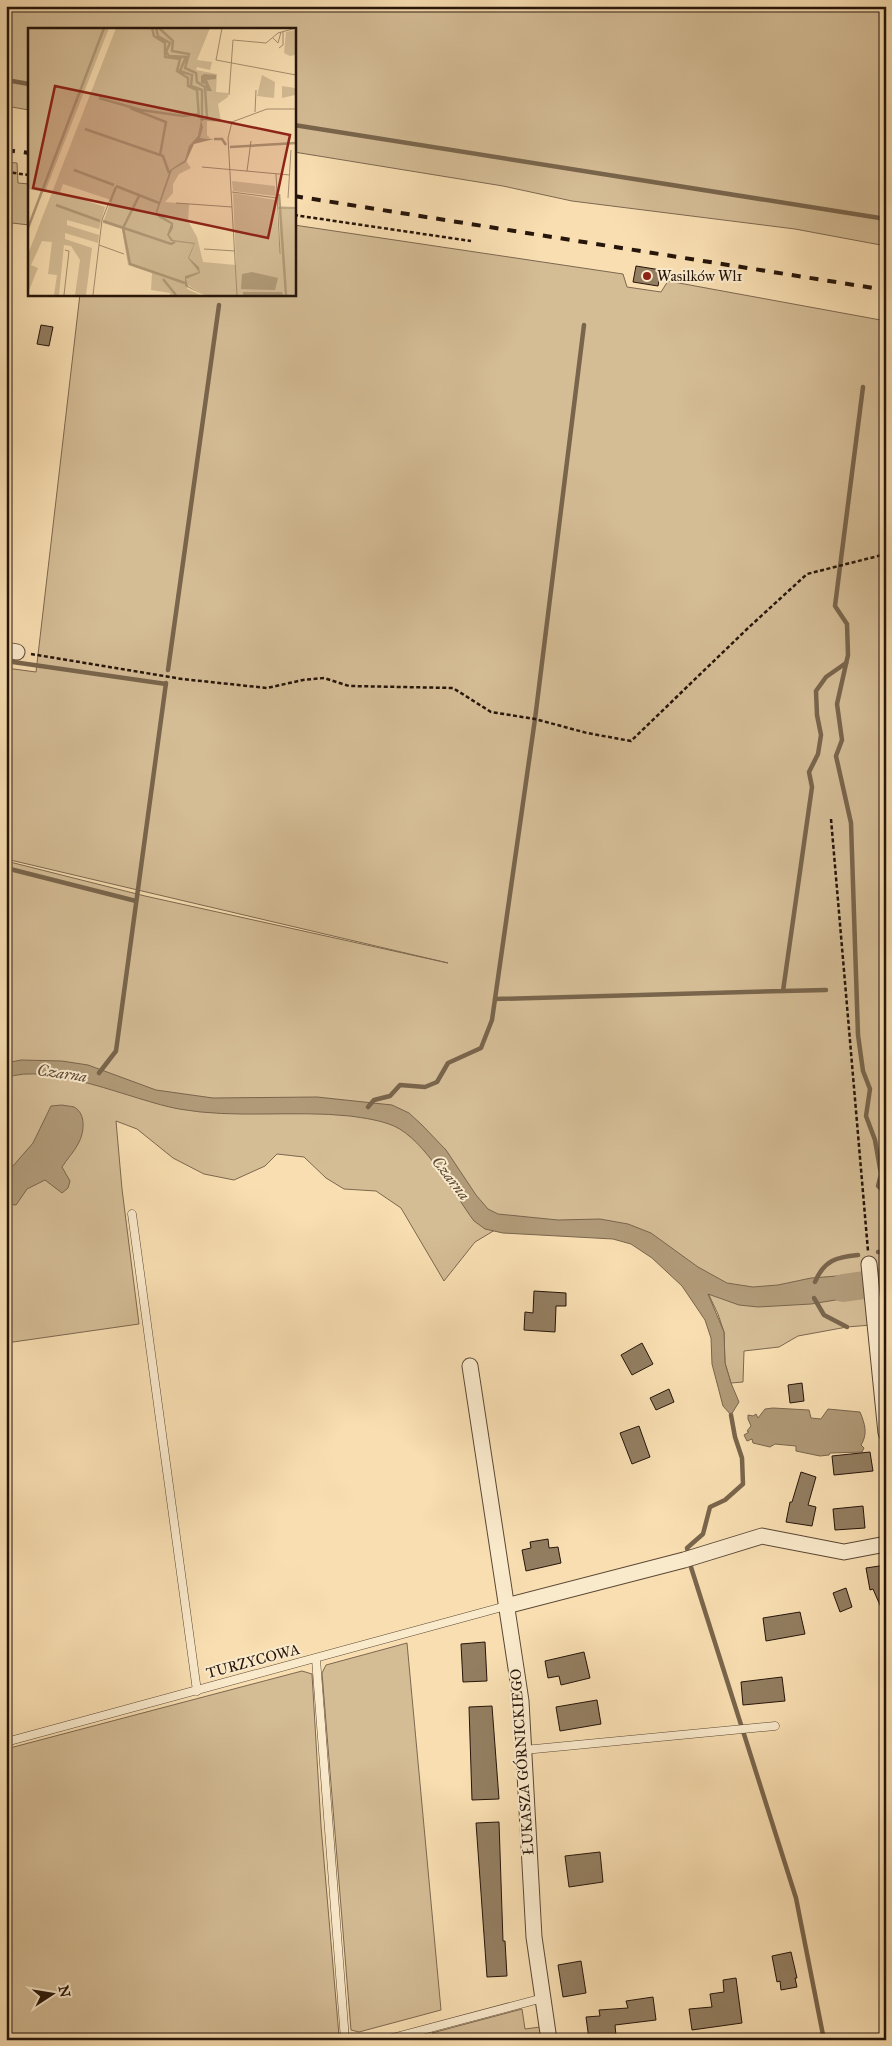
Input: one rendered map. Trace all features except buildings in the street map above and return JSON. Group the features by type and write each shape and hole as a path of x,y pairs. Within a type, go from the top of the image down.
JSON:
{"street":[{"path":"869,1264 886,1433"},
{"name":"ŁUKASZA GÓRNICKIEGO","path":"470,1366 521,1701 534,1937 549,2040"},
{"path":"506,1606 684,1560 762,1536 844,1552 886,1544"}],"lane":[{"path":"132,1214 196,1690"},
{"name":"TURZYCOWA","path":"6,1742 506,1606"},
{"path":"316,1658 345,2040"},
{"path":"524,1750 775,1726"},
{"path":"385,2040 543,1998"}],"path":[{"path":"6,172 28,175"},
{"path":"295,215 471,241"},
{"path":"12,651 182,679 267,688 303,680 324,678 349,686 453,688 491,712 535,719 587,733 630,741 807,574 886,554"},
{"path":"831,819 869,1264"}],"shaded area":[{"path":"6,6 886,6 886,246 795,229 572,201 503,186 295,152 295,28 28,28 28,110 6,106"},
{"path":"6,162 17,163 18,183 28,184 28,225 12,223 6,271"},
{"path":"295,225 623,274 627,287 661,292 668,281 886,321 886,1445 883,1445 871,1325 847,1327 798,1336 779,1347 744,1351 743,1382 731,1383 725,1363 724,1332 708,1293 623,1231 500,1227 475,1242 444,1281 401,1208 376,1191 344,1189 326,1178 304,1157 277,1154 265,1166 234,1180 204,1174 173,1158 137,1129 116,1121 122,1189 139,1324 6,1343 6,861 145,896 448,963 6,859 6,668 36,672 80,295 295,295"},
{"path":"407,1643 441,2010 359,2032 351,2030 322,1673 326,1665"},
{"path":"302,1671 312,1674 321,1826 339,2036 336,2040 6,2040 6,1749"},
{"path":"522,2009 525,2029 540,2027 541,2040 439,2040 432,2033"}],"water":[{"path":"21,1060 62,1061 88,1065 156,1090 213,1098 317,1097 392,1105 409,1113 422,1125 446,1150 476,1195 488,1209 498,1214 558,1220 600,1219 628,1224 651,1233 698,1267 727,1283 753,1287 778,1285 811,1278 863,1274 866,1295 811,1304 758,1307 739,1305 708,1294 724,1332 725,1363 739,1402 731,1415 723,1406 712,1364 711,1338 705,1320 682,1286 652,1258 631,1244 613,1239 503,1233 485,1229 474,1221 428,1155 417,1143 406,1133 383,1122 329,1114 200,1112 160,1105 67,1078 24,1074 6,1078 6,1063"},
{"path":"51,1106 74,1107 83,1119 83,1130 80,1140 62,1167 70,1181 68,1188 62,1193 45,1180 27,1189 16,1205 6,1204 6,1174 33,1143"},
{"path":"765,1409 809,1410 811,1418 821,1419 828,1409 860,1412 865,1429 861,1445 864,1448 862,1452 830,1453 829,1455 820,1456 796,1451 796,1446 775,1444 770,1447 753,1443 752,1439 747,1441 744,1435 749,1432 747,1431 751,1426 748,1415 753,1416 756,1414 758,1418"}],"waterway":[{"path":"6,80 28,84"},
{"path":"295,125 886,219"},
{"path":"168,670 219,305"},
{"path":"368,1107 374,1100 390,1096 400,1085 425,1087 437,1082 448,1063 481,1048 492,1020 535,719 584,325"},
{"path":"863,387 835,606 847,624 848,655 837,704 842,740 836,756 851,823 858,1035 863,1071 870,1089 866,1116 875,1140 881,1174 878,1186 886,1194"},
{"path":"6,661 166,684"},
{"path":"495,999 783,991 812,787 809,772 818,754 821,735 817,715 816,691 826,677 846,663"},
{"path":"99,1073 116,1051 166,683"},
{"path":"6,868 136,901"},
{"path":"783,991 826,990"},
{"path":"878,1252 886,1251"},
{"path":"815,1282 827,1264 844,1257 858,1255"},
{"name":"Czarna","path":"843,1288 886,1282"},
{"path":"814,1298 824,1315 847,1327"},
{"path":"688,1552 687,1548 703,1534 710,1507 725,1500 743,1484 742,1458 735,1437 731,1415"},
{"path":"690,1564 796,1898 824,2040"}],"railway":[{"path":"6,150 28,153"},
{"path":"295,196 886,290"}],"place":[{"name":"Wasilków Wl1","path":"647,276"}]}
